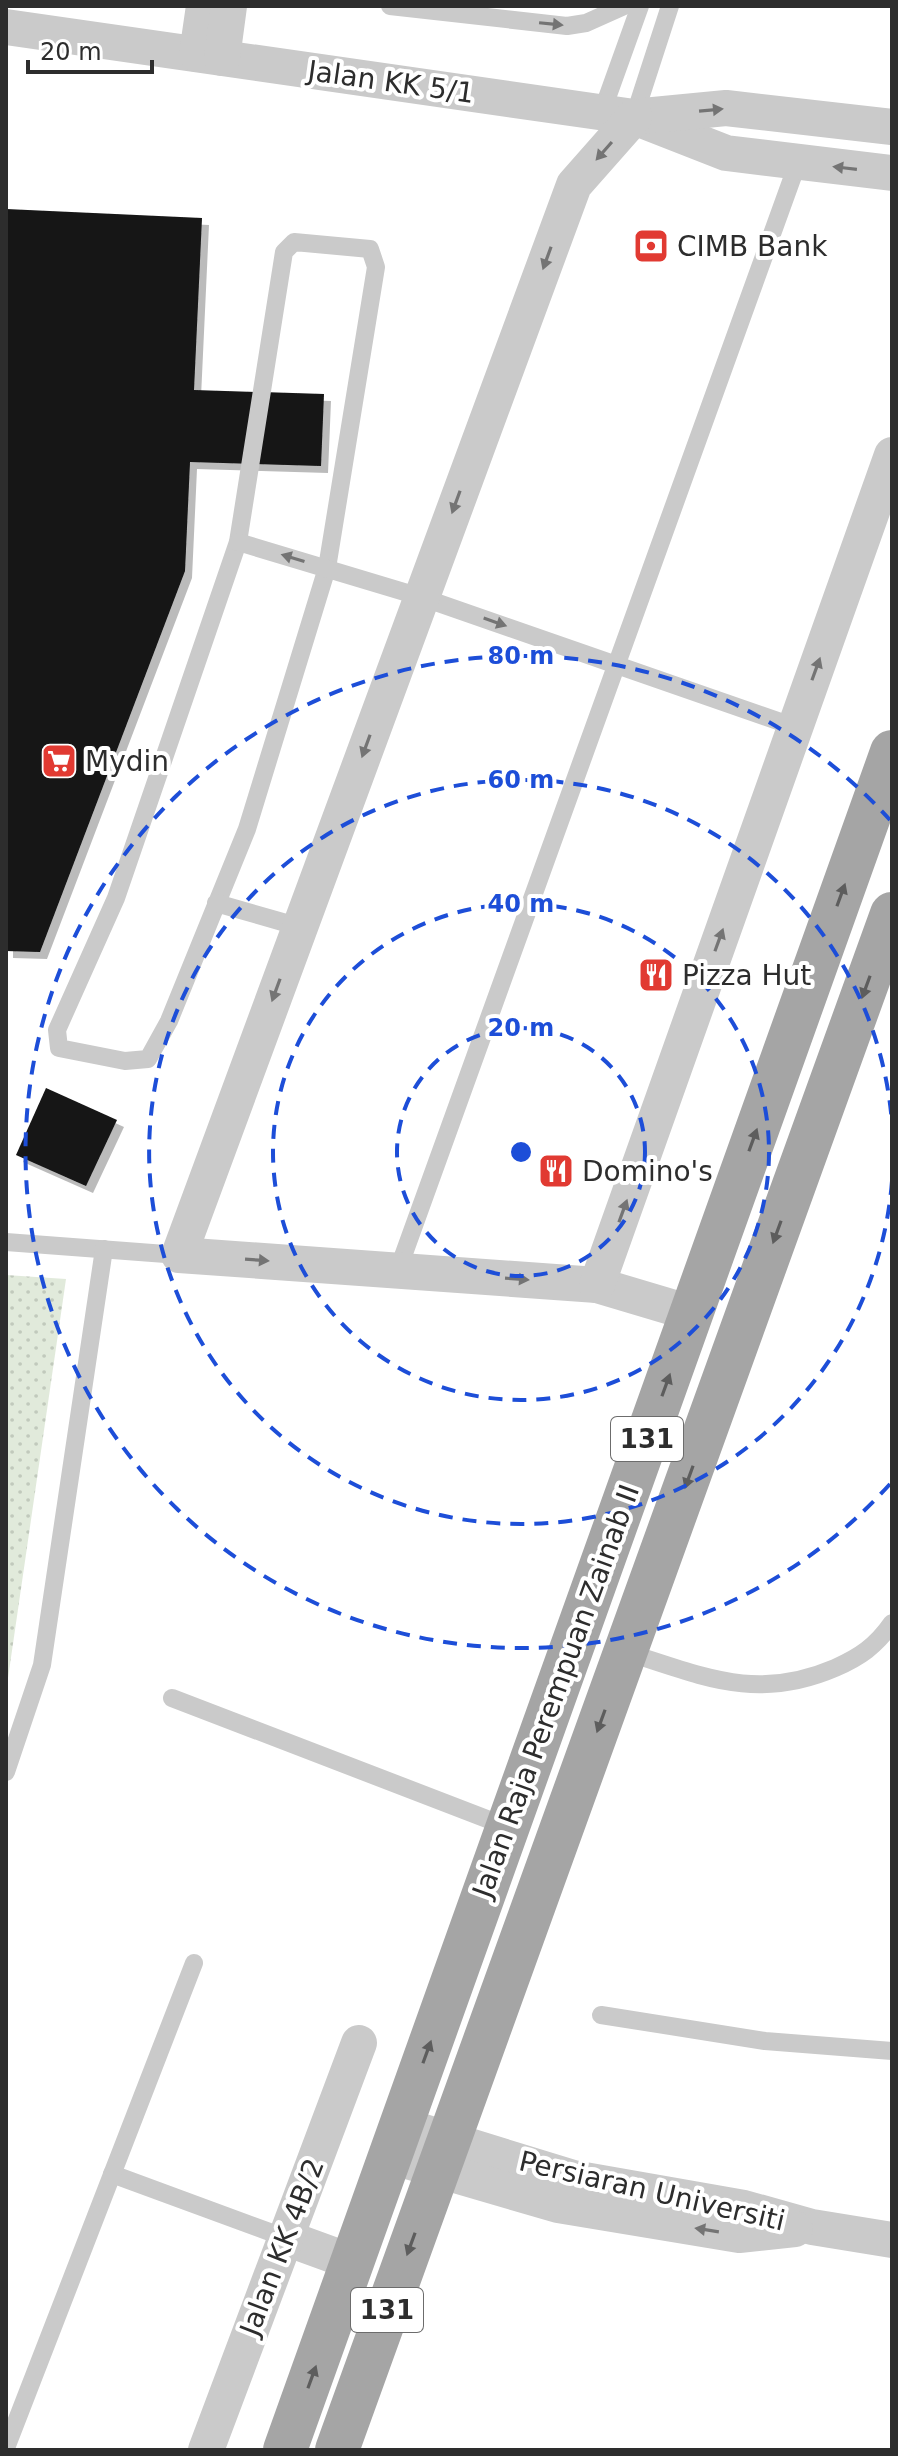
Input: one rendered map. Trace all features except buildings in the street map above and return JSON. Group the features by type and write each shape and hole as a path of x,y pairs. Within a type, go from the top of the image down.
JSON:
{"main road":[{"name":"Jalan Raja Perempuan Zainab II","path":"285,2450 892,752"},
{"name":"Jalan Raja Perempuan Zainab II","path":"337,2450 892,914"}],"street":[{"path":"204,6 209,56"},
{"path":"209,56 229,6"},
{"name":"Jalan KK 5/1","path":"6,27 618,114 726,108 892,127"},
{"path":"618,114 574,185 179,1255 597,1285 691,1313"},
{"name":"Jalan KK 5/1","path":"618,114 726,153 892,173"},
{"path":"597,1285 892,455"},
{"name":"Jalan KK 4B/2","path":"206,2450 359,2043"},
{"name":"Persiaran Universiti","path":"396,2141 443,2156 744,2208 812,2227 892,2240"},
{"path":"286,2238 352,2262"}],"lane":[{"path":"390,6 567,26 593,21 624,6"},
{"path":"618,114 640,6"},
{"path":"618,114 670,6"},
{"path":"398,1270 798,162"},
{"path":"294,242 370,249 376,267 327,568 247,829 169,1021 148,1059 125,1061 59,1048 57,1030 116,898 238,542 284,252 294,242"},
{"path":"238,542 421,597 795,727"},
{"path":"216,903 300,927"},
{"path":"6,1242 179,1255"},
{"path":"6,1772 42,1665 104,1249"},
{"path":"626,1652 715,1680 761,1687 810,1678 862,1656 892,1623"},
{"path":"172,1698 508,1827"},
{"path":"6,2448 194,1963"},
{"path":"601,2015 765,2041 892,2051"},
{"path":"112,2174 286,2238"}],"green space":[{"path":"6,1275 66,1279 7,1685 6,1685"}],"place":[{"name":"CIMB Bank","path":"651,246"},
{"name":"Mydin","path":"59,761"},
{"name":"Pizza Hut","path":"656,975"},
{"name":"Domino's","path":"556,1171"}]}
